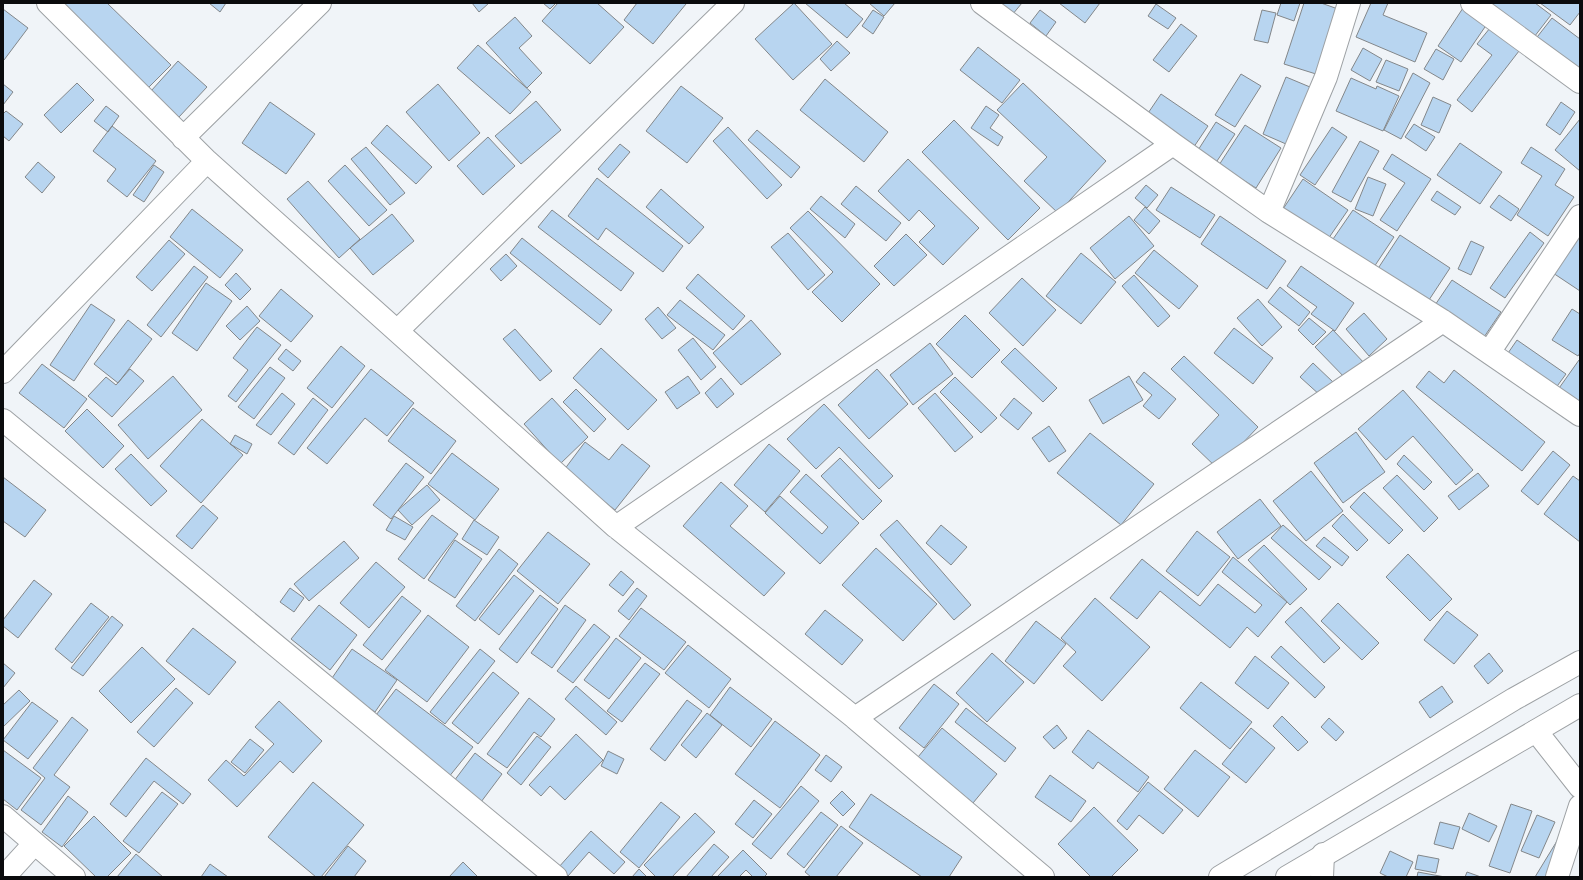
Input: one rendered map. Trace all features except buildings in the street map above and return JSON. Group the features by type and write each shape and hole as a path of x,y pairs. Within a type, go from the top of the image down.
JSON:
{"street":[{"path":"48,3 207,162 616,527 855,718 1043,877"},
{"path":"183,138 320,3"},
{"path":"397,331 733,3"},
{"path":"982,3 1173,144 1269,212 1443,320 1490,351 1580,415"},
{"path":"1269,212 1326,77 1349,3"},
{"path":"1472,3 1580,82"},
{"path":"616,527 1173,144"},
{"path":"3,372 207,162"},
{"path":"1490,351 1580,216"},
{"path":"855,718 1443,320"},
{"path":"3,420 556,877"},
{"path":"1220,877 1507,703 1580,662"},
{"path":"1287,877 1323,854 1580,705"},
{"path":"1536,731 1580,787"},
{"path":"1556,877 1580,806"},
{"path":"3,816 74,877"},
{"path":"4,877 34,844"},
{"path":"1322,877 1323,854"}]}
